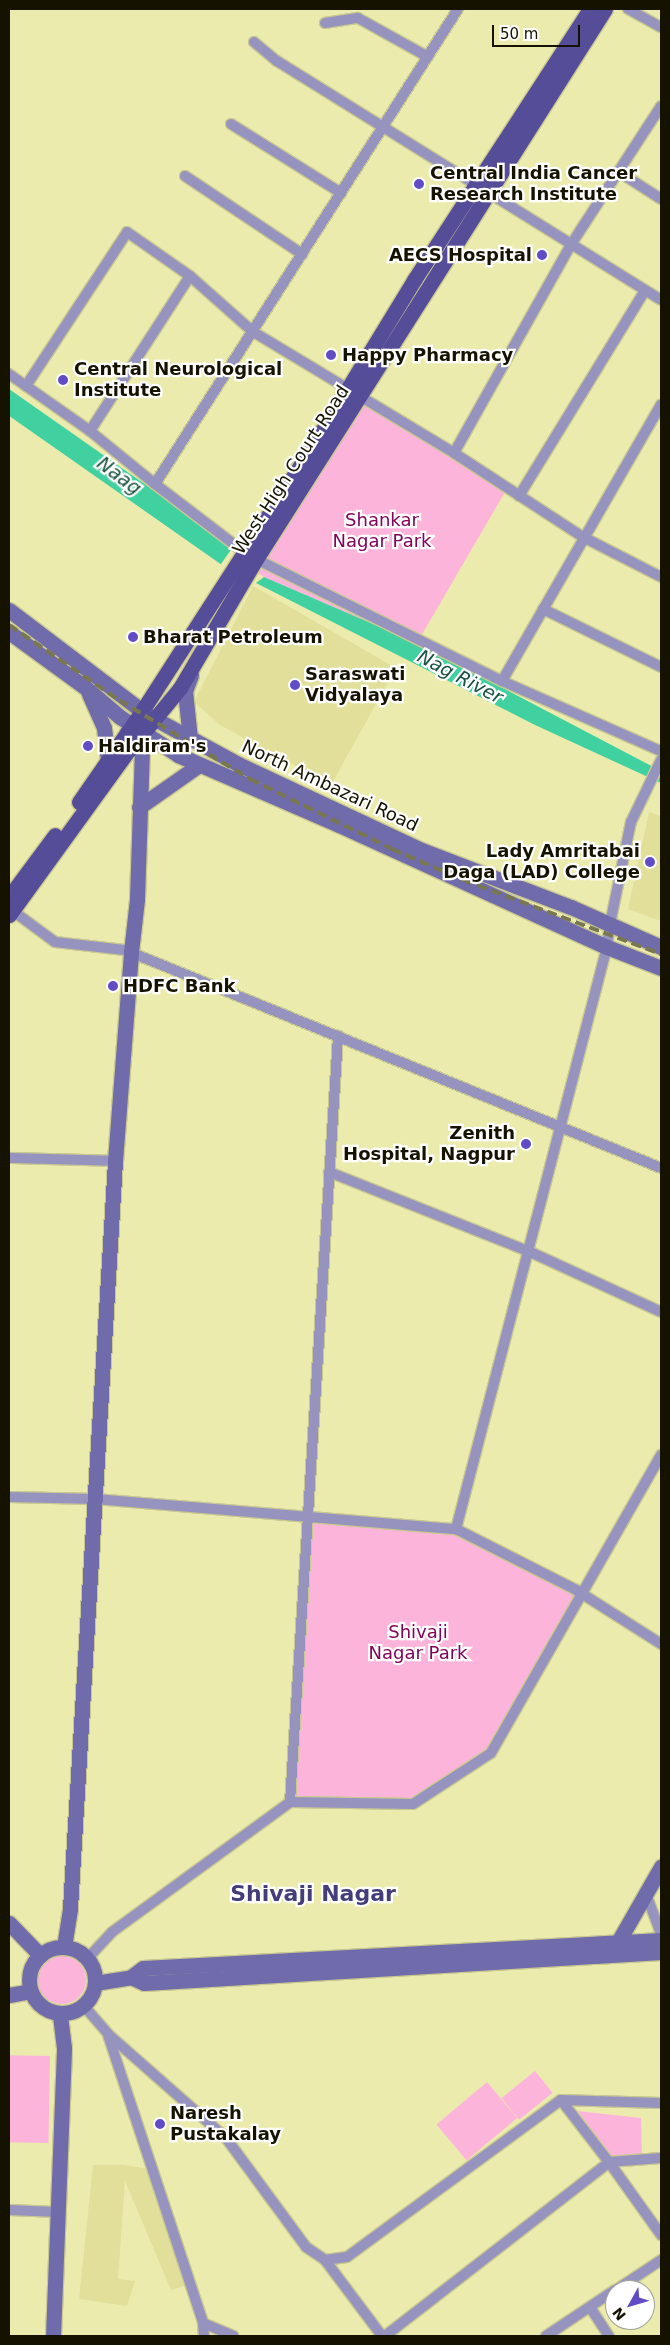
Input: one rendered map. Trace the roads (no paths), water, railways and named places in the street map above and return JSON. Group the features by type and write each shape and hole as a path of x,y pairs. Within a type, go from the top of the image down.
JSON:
{"main road":[{"name":"West High Court Road","path":"10,908 147,714 250,555 361,397 481,188 590,9"},
{"name":"West High Court Road","path":"147,714 180,688 196,662 250,555 347,389 481,188 605,9"},
{"name":"West High Court Road","path":"10,908 108,759 134,732"}],"street":[{"path":"155,484 458,9"},
{"path":"628,9 661,28"},
{"path":"325,23 358,18 428,56"},
{"path":"254,42 277,61 661,300"},
{"path":"454,453 572,243 660,110"},
{"path":"231,124 341,193"},
{"path":"619,172 661,198"},
{"path":"185,176 302,254"},
{"path":"26,386 127,232 190,276 252,332 454,453 583,537 661,577"},
{"path":"90,431 190,276"},
{"path":"519,496 645,290"},
{"path":"9,374 90,431 155,484 250,555 502,681 661,751"},
{"path":"502,681 583,537 661,406"},
{"path":"543,608 661,667"},
{"name":"North Ambazari Road","path":"9,610 147,714 238,764 424,850 610,924 661,947"},
{"name":"North Ambazari Road","path":"9,632 86,688 134,732 199,765 348,829 607,947 661,968"},
{"path":"190,739 185,691 196,662"},
{"path":"86,688 104,728 108,759"},
{"path":"64,1947 70,1908 115,1161 131,952 138,898 142,747 134,732"},
{"path":"456,1529 607,947 631,822 661,760"},
{"path":"139,807 199,765"},
{"path":"10,908 55,942 131,952 661,1168"},
{"path":"290,1802 338,1036"},
{"path":"9,1158 115,1161"},
{"path":"329,1172 528,1251 661,1312"},
{"path":"87,1959 112,1932 290,1802 413,1804 491,1753 661,1455"},
{"path":"9,1497 96,1499 456,1529 582,1594 661,1644"},
{"path":"614,1949 661,1867"},
{"path":"646,1894 661,1934"},
{"path":"9,1923 40,1955"},
{"path":"95,1983 131,1977 144,1983 614,1949 661,1940"},
{"path":"64,1947 73,1949 87,1959 92,1966 95,1983 90,1999 84,2006 69,2013 60,2014 42,2007 31,1991 30,1972 40,1955 56,1948 64,1947"},
{"path":"614,1949 661,1952"},
{"path":"9,1995 31,1991"},
{"path":"84,2006 108,2034 226,2138 306,2247 326,2260 383,2336 609,2162 661,2158"},
{"path":"53,2336 64,2048 60,2014"},
{"path":"108,2034 203,2323 204,2336"},
{"path":"326,2260 347,2257 561,2100 661,2103"},
{"path":"561,2100 609,2162 661,2235"},
{"path":"9,2210 58,2212"},
{"path":"630,2280 661,2260"},
{"path":"546,2336 605,2296"},
{"path":"590,2306 609,2336"},
{"path":"203,2323 233,2336"}],"water":[{"name":"Naag","path":"9,389 233,546 221,564 9,416"},
{"name":"Nag River","path":"264,577 417,643 661,771 661,783 535,725 256,583"}],"railway":[{"path":"9,625 119,700 250,779 392,849 463,880 661,954"}],"place":[{"name":"Central India Cancer Research Institute","path":"419,184"},
{"name":"AECS Hospital","path":"542,255"},
{"name":"Happy Pharmacy","path":"331,355"},
{"name":"Central Neurological Institute","path":"63,380"},
{"name":"Bharat Petroleum","path":"133,637"},
{"name":"Saraswati Vidyalaya","path":"295,685"},
{"name":"Haldiram's","path":"88,746"},
{"name":"Lady Amritabai Daga (LAD) College","path":"650,862"},
{"name":"HDFC Bank","path":"113,986"},
{"name":"Zenith Hospital, Nagpur","path":"526,1144"},
{"name":"Naresh Pustakalay","path":"160,2124"}],"district":[{"name":"Shivaji Nagar","path":"313,1894"}],"park label":[{"name":"Shankar Nagar Park","path":"382,531"},
{"name":"Shivaji Nagar Park","path":"418,1644"}]}
